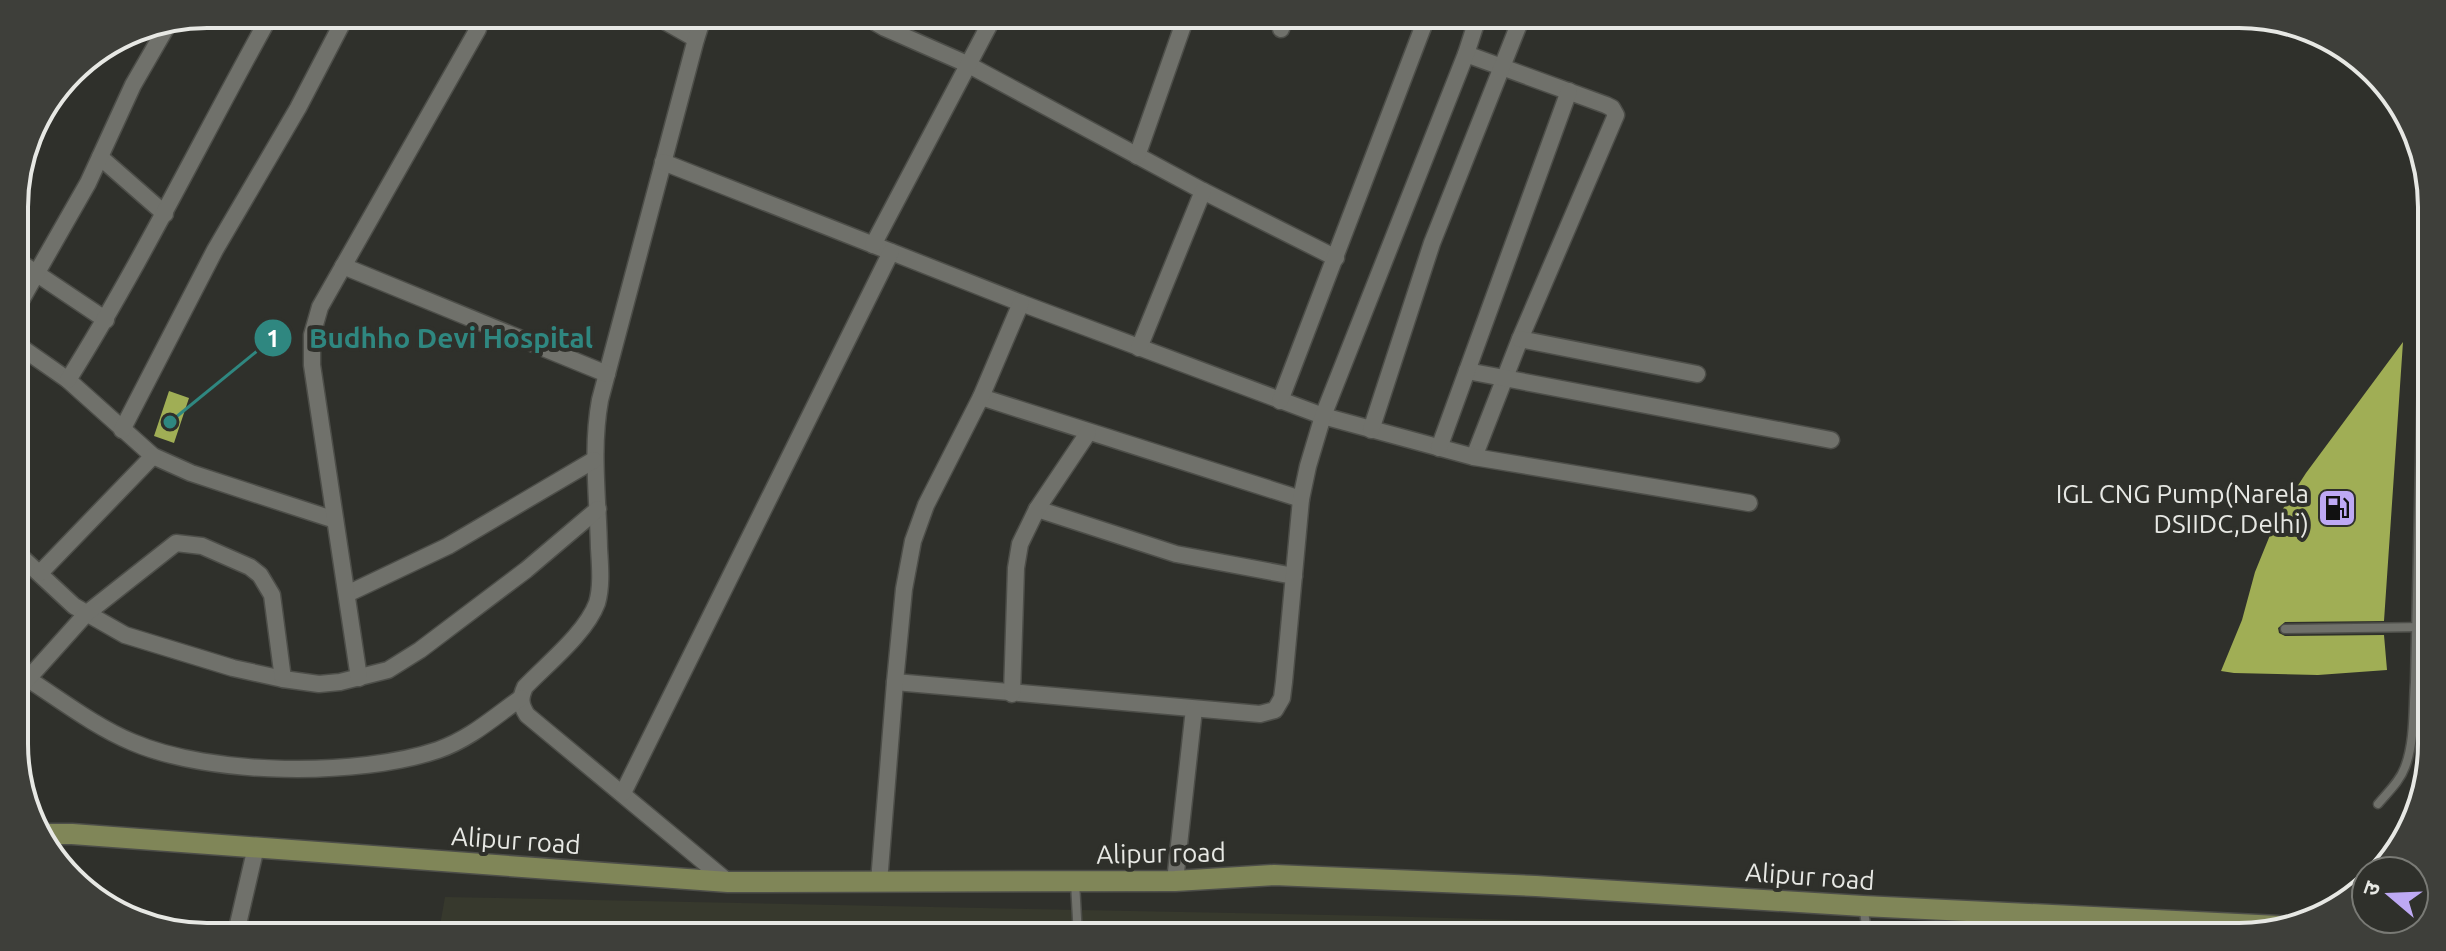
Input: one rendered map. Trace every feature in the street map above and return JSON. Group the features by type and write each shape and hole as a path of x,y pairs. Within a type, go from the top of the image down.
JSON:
{"street":[{"path":"68,380 106,320 165,214 264,28"},
{"path":"122,430 215,250 298,108 340,28"},
{"path":"677,28 696,39"},
{"path":"700,28 595,427 600,580 597,602 587,621 525,687 521,698 527,715 728,882"},
{"path":"885,28 967,64 1203,191 1336,258"},
{"path":"873,245 987,28"},
{"path":"1137,156 1182,28"},
{"path":"1280,401 1423,28"},
{"path":"895,682 1260,714 1275,710 1282,698 1301,499 1308,466 1323,416 1474,28"},
{"path":"1371,430 1432,243 1518,28"},
{"path":"359,678 312,365 312,335 320,307 478,29"},
{"path":"28,289 70,217 133,85 163,34"},
{"path":"1466,54 1612,108 1616,115 1504,377 1474,457"},
{"path":"1439,448 1569,91"},
{"path":"100,157 165,214"},
{"path":"663,162 1021,303 1323,416 1474,457 1749,503"},
{"path":"1139,348 1203,191"},
{"path":"623,793 891,252"},
{"path":"343,266 607,374"},
{"path":"28,269 106,320"},
{"path":"879,882 904,589 913,541 926,505 981,397 1021,303"},
{"path":"1520,339 1697,374"},
{"path":"28,352 68,380 153,456 191,473 335,520"},
{"path":"1467,371 1831,440"},
{"path":"981,397 1301,499"},
{"path":"1012,694 1016,568 1020,544 1037,509 1088,433"},
{"path":"40,573 153,456"},
{"path":"347,594 448,546 594,460"},
{"path":"28,564 74,606 125,635 233,668 319,684 388,670 420,650 526,570 598,509"},
{"path":"1037,509 1176,554 1294,576"},
{"path":"28,679 86,614 176,543 202,546 250,567 267,583 272,595 283,679"},
{"path":"28,688 145,747 183,758 285,769 381,763 440,749 469,736 521,698"},
{"path":"1175,881 1194,709"},
{"name":"Alipur road","path":"53,835 728,882 1175,881 1274,875 2217,923"},
{"path":"238,923 256,847"}],"lane":[{"path":"2285,629 2418,627"},
{"path":"2378,804 2406,765 2418,640"},
{"path":"1075,881 1077,923"},
{"path":"1863,906 1866,923"}],"shaded area":[{"path":"445,897 1628,923 440,923"}],"building":[{"name":"IGL CNG Pump(Narela DSIIDC,Delhi)","path":"2403,342 2384,621 2285,622 2278,628 2279,633 2285,636 2384,635 2387,670 2318,675 2221,671 2277,518 2306,473"},
{"path":"169,391 189,398 174,443 154,436"}],"place":[{"name":"Budhho Devi Hospital","path":"170,422"},
{"name":"IGL CNG Pump(Narela DSIIDC,Delhi)","path":"2337,508"}]}
